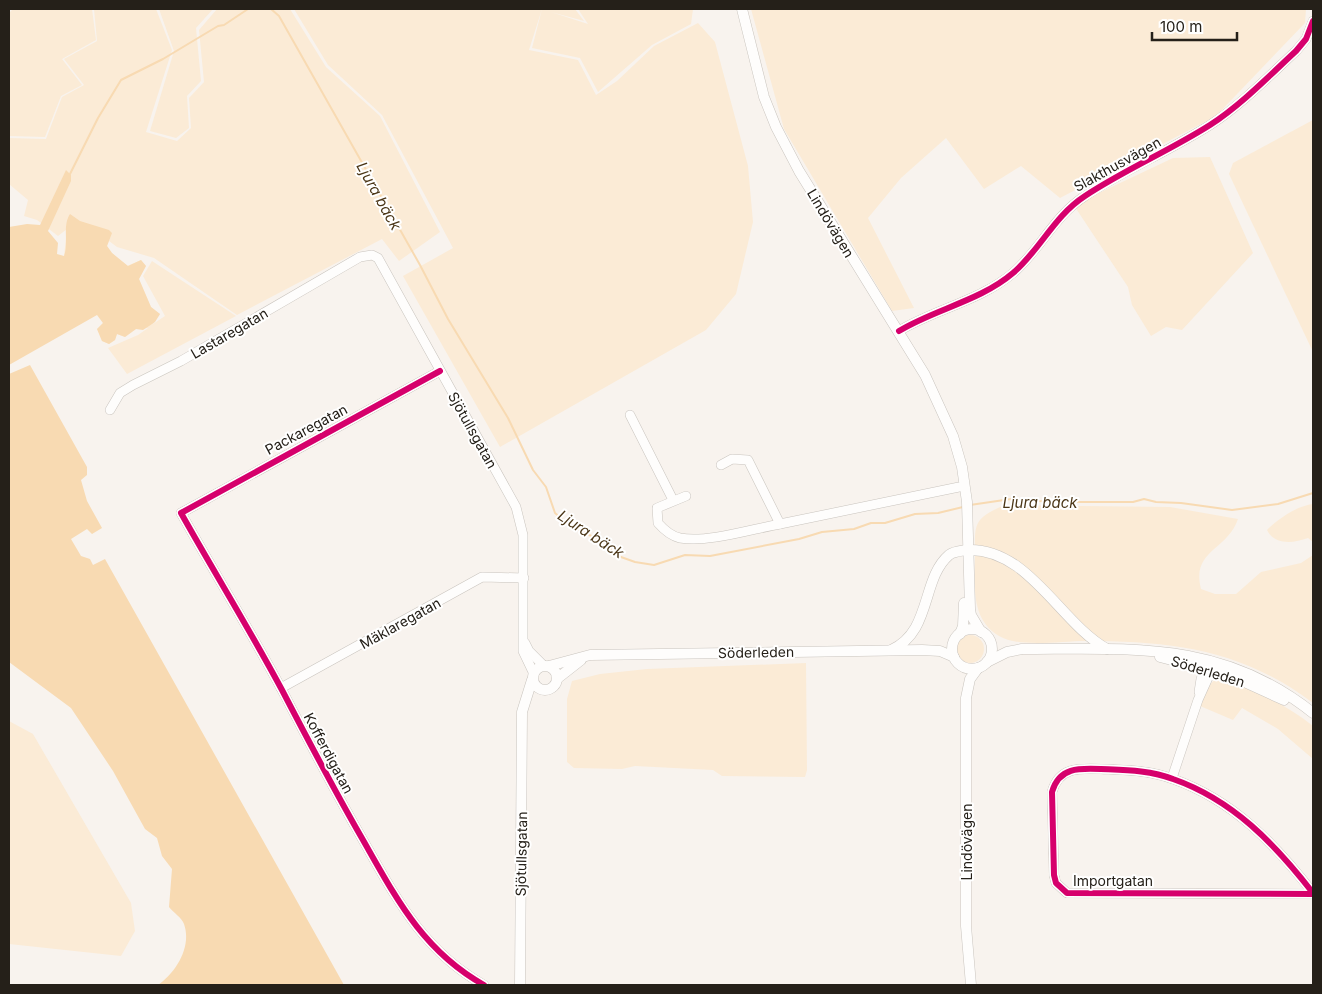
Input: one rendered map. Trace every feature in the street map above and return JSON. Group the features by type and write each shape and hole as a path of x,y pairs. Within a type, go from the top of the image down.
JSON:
{"main road":[{"name":"Lindövägen","path":"742,9 764,97 776,127 799,171 925,375 956,445 964,506 971,616 984,634"},
{"name":"Lindövägen","path":"947,425 964,506"},
{"name":"Lindövägen","path":"958,636 964,618 966,550"},
{"path":"890,650 906,639 919,621 940,567 948,556 953,552 966,550 987,551 1006,560 1033,580 1094,640 1107,649"},
{"path":"970,630 984,634 992,650 983,665 965,668 956,661 952,648 958,636 970,630"},
{"name":"Söderleden","path":"984,634 1002,646 1022,649 1163,650 1257,678 1282,691 1313,713"},
{"name":"Söderleden","path":"922,650 941,646 958,636"},
{"name":"Söderleden","path":"983,665 1007,652 1022,649"},
{"name":"Söderleden","path":"1094,649 1165,657 1209,665 1280,698 1313,720"},
{"name":"Söderleden","path":"546,666 590,655 890,650 940,651 956,661"},
{"path":"558,678 555,670 546,666 533,677 540,689 547,690 555,686 558,678 576,662 590,655"},
{"name":"Lindövägen","path":"956,661 966,698"},
{"name":"Lindövägen","path":"971,985 966,926 966,698 970,679 983,665"},
{"name":"Sjötullsgatan","path":"520,985 522,712 533,677"},
{"name":"Sjötullsgatan","path":"523,724 530,703 538,694 547,690"}],"street":[{"name":"Slakthusvägen","path":"898,331 999,284 1026,260 1058,218 1070,206 1107,182 1156,158 1212,124 1296,51 1306,39 1313,21"},
{"name":"Sjötullsgatan","path":"353,260 366,256 378,258 516,507 523,535 523,651 533,677"},
{"name":"Lastaregatan","path":"110,410 120,393 181,361 353,260"},
{"name":"Packaregatan","path":"184,511 440,371"},
{"path":"630,416 673,500"},
{"path":"721,465 732,459 748,460 780,524"},
{"path":"686,496 657,508 658,524 670,535 682,538 706,538 959,487"},
{"name":"Kofferdigatan","path":"184,511 181,513 281,688 329,781 406,912 424,938 443,957 465,975 484,985"},
{"name":"Mäklaregatan","path":"281,688 482,577 524,578"},
{"path":"524,640 529,651 546,666"},
{"path":"1172,778 1209,665"},
{"name":"Importgatan","path":"1081,769 1142,772 1172,778 1216,800 1261,832 1289,863 1313,894 1067,893 1061,890 1054,875 1052,800 1055,783 1061,775 1068,771 1081,769"}],"shaded area":[{"path":"13,9 92,9 96,40 62,59 82,85 61,96 45,137 9,136 9,13"},
{"path":"94,9 156,9 172,50 146,132 177,141 191,128 189,98 204,82 199,30 217,9 290,9 326,67 380,116 440,232 399,261 382,239 237,315 154,258 117,247 109,241 107,246 112,253 127,266 141,260 146,266 139,279 151,307 160,314 153,324 165,316 143,276 152,261 236,316 127,374 108,348 138,335 148,328 136,329 125,337 117,334 115,340 109,344 102,341 97,329 103,323 64,256 67,229 58,236 37,220 24,216 28,200 9,184 9,138 46,139 62,97 84,85 64,59 97,41"},
{"path":"159,9 213,9 196,28 201,81 187,96 189,128 176,138 150,131 174,51"},
{"path":"294,9 542,9 529,50 578,60 596,95 617,81 654,46 698,23 715,42 748,166 753,222 736,294 706,330 500,447 403,276 453,248 382,115 328,65"},
{"path":"542,9 575,9 584,21 551,12 588,24 578,9 693,9 691,24 652,45 598,92 580,58 532,48"},
{"path":"751,9 1306,9 1305,23 1216,116 1060,198 1021,166 984,189 946,138 901,178 868,218 914,308 892,311 784,129"},
{"path":"1313,120 1313,352 1229,174 1233,163"},
{"path":"1210,157 1253,253 1182,330 1166,327 1151,336 1132,305 1128,287 1075,207 1082,201 1173,158"},
{"path":"66,170 71,175 71,181 48,231 58,243 57,254 64,256 66,224 70,214 80,221 109,230 112,233 107,246 112,253 128,266 141,260 146,266 139,279 151,307 160,314 155,322 143,330 136,329 125,337 117,334 115,340 109,344 102,341 97,329 103,323 97,315 9,365 9,227 27,224 40,225"},
{"path":"30,365 87,467 87,475 81,480 87,501 102,528 92,534 87,529 71,539 81,556 90,559 93,565 105,559 344,985 158,985 165,980 176,966 181,958 186,941 183,922 169,907 172,869 162,856 157,838 145,829 113,771 71,708 9,662 9,374"},
{"path":"1313,504 1313,542 1308,538 1285,542 1275,539 1270,535 1267,530 1288,513"},
{"path":"1005,505 1170,507 1238,519 1233,530 1205,558 1201,566 1199,576 1201,589 1215,594 1236,594 1261,572 1301,563 1313,555 1313,703 1286,685 1259,671 1205,652 1176,646 1117,641 1029,643 1007,640 999,636 983,620 976,601 975,537 981,519 986,514"},
{"path":"970,635 980,639 984,649 980,659 970,663 960,659 956,649 960,639"},
{"path":"806,663 807,770 805,777 722,776 713,770 635,766 622,769 574,768 567,762 567,699 572,681 600,674 647,669"},
{"path":"1217,677 1223,677 1247,687 1292,711 1313,726 1313,759 1278,729 1242,708 1233,720 1200,706 1206,689"},
{"path":"9,721 33,734 131,903 135,931 121,956 9,944"}],"waterway":[{"name":"Ljura bäck","path":"70,174 98,118 121,80 163,59 218,26 224,25 248,9"},
{"name":"Ljura bäck","path":"271,9 279,16 420,265 448,319 508,418 533,470 546,487 555,513 568,524 599,540 621,557 635,562 654,565 685,555 710,556 799,539 822,532 854,529 871,523 885,523 915,514 938,513 963,507"},
{"name":"Ljura bäck","path":"970,505 1011,499 1052,502 1133,502 1144,499 1232,510 1278,504 1313,493"}],"cycle path":[{"path":"899,331 913,323 972,298 1000,283 1023,264 1064,213 1074,204 1100,187 1210,125 1233,109 1296,51 1306,39 1313,21"},
{"path":"440,371 181,513 257,645 387,882 413,921 444,956 484,985"},
{"path":"1313,893 1284,857 1268,841 1234,811 1195,788 1155,774 1128,770 1078,769 1065,773 1055,784 1052,792 1054,875 1056,883 1067,893 1313,894"}]}
